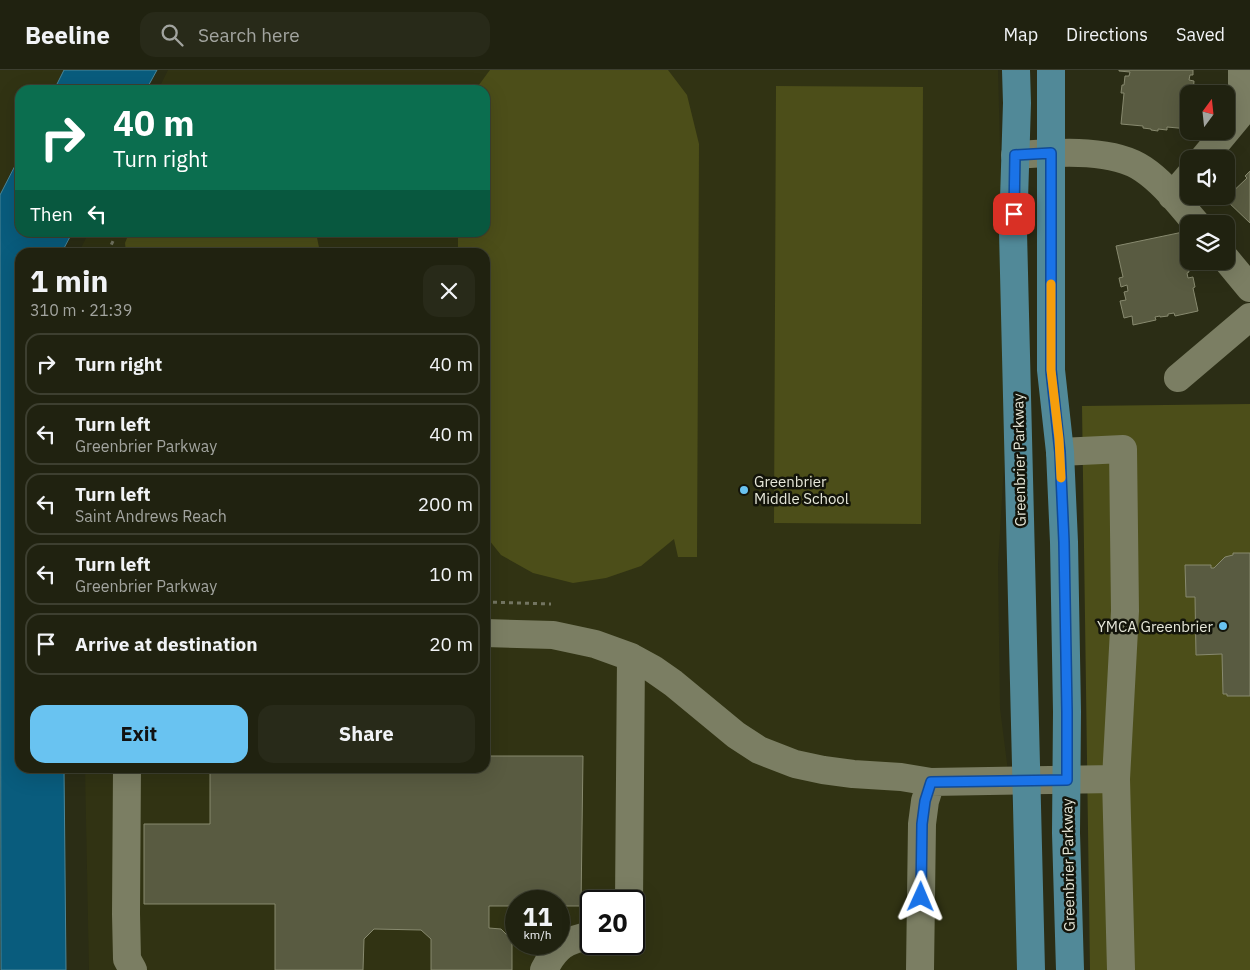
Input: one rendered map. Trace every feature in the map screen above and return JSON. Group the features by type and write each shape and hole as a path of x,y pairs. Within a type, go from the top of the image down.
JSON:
{"main road":[{"name":"Greenbrier Parkway","path":"1016,70 1017,103 1013,232 1031,970"},
{"name":"Greenbrier Parkway","path":"1051,70 1051,370 1060,452 1064,542 1067,712 1066,833 1070,970"}],"street":[{"path":"1210,150 1242,112 1242,70"},
{"path":"1015,155 1051,153 1101,154 1132,162 1144,169 1157,181 1180,186"},
{"path":"1235,270 1250,288"},
{"path":"1178,378 1250,317"},
{"path":"1060,452 1123,449 1125,611 1116,779 1120,970"},
{"path":"490,633 553,636 595,644 631,657 673,683 730,730 760,750 795,764 822,770 901,777 931,782 1116,779"},
{"path":"629,890 631,657"},
{"path":"127,773 127,959 132,970"},
{"path":"920,970 922,824 925,801 931,782"},
{"path":"544,970 551,956 564,945 580,937"}],"path":[{"path":"490,602 551,604"}],"shaded area":[{"path":"0,70 64,70 56,85 15,85 15,166 0,195"},
{"name":"Greenbrier Middle School","path":"168,70 998,70 1007,417 998,564 1000,708 1017,842 1020,970 89,970 85,773 490,773 490,248 81,248 86,237 490,237 490,85 160,85"},
{"path":"490,70 668,70 687,95 699,144 697,557 678,557 674,539 641,566 606,578 573,583 533,573 501,555 490,541 490,248 458,248 458,237 490,237 490,85 479,85"},
{"path":"776,86 923,87 921,524 774,523"},
{"path":"127,237 317,237 319,248 126,248"},
{"path":"1250,404 1250,970 1090,970 1082,406"}],"water":[{"path":"64,70 157,70 149,85 56,85"},
{"path":"15,166 15,237 70,237 64,248 15,248 15,773 64,773 66,970 1,970 0,195"}],"building":[{"path":"1193,70 1193,75 1190,75 1189,80 1194,81 1194,85 1180,85 1180,128 1167,127 1167,130 1158,129 1158,131 1143,128 1143,126 1121,124 1124,93 1121,93 1122,85 1124,85 1125,76 1129,76 1130,72 1119,71"},
{"path":"1250,171 1250,223 1231,205 1235,205 1235,189 1247,178 1245,176"},
{"path":"1180,233 1180,270 1189,270 1188,278 1193,277 1195,287 1193,288 1198,311 1175,316 1174,313 1168,314 1168,316 1155,317 1156,320 1133,325 1132,316 1124,318 1120,301 1126,300 1124,292 1128,291 1127,285 1121,287 1119,278 1123,277 1116,246"},
{"name":"YMCA Greenbrier","path":"1233,553 1250,553 1250,696 1227,696 1227,694 1223,694 1222,654 1196,655 1195,597 1186,597 1185,565 1211,565 1211,568 1214,568 1225,557 1233,555"},
{"path":"490,756 583,756 580,906 570,906 570,890 505,890 505,906 489,906 489,928 501,929 505,933 505,955 512,955 512,970 431,970 431,939 421,930 374,929 364,939 363,970 275,970 275,904 144,904 144,824 210,824 210,773 490,773"}],"slow traffic":[{"path":"1051,284 1051,370 1059,439 1061,478"}],"place":[{"name":"Greenbrier Middle School","path":"744,490"},
{"name":"YMCA Greenbrier","path":"1223,626"}],"route":[{"path":"921,897 922,824 925,801 931,782 1067,780 1064,542 1060,452 1051,370 1051,153 1015,155 1014,214"}]}
